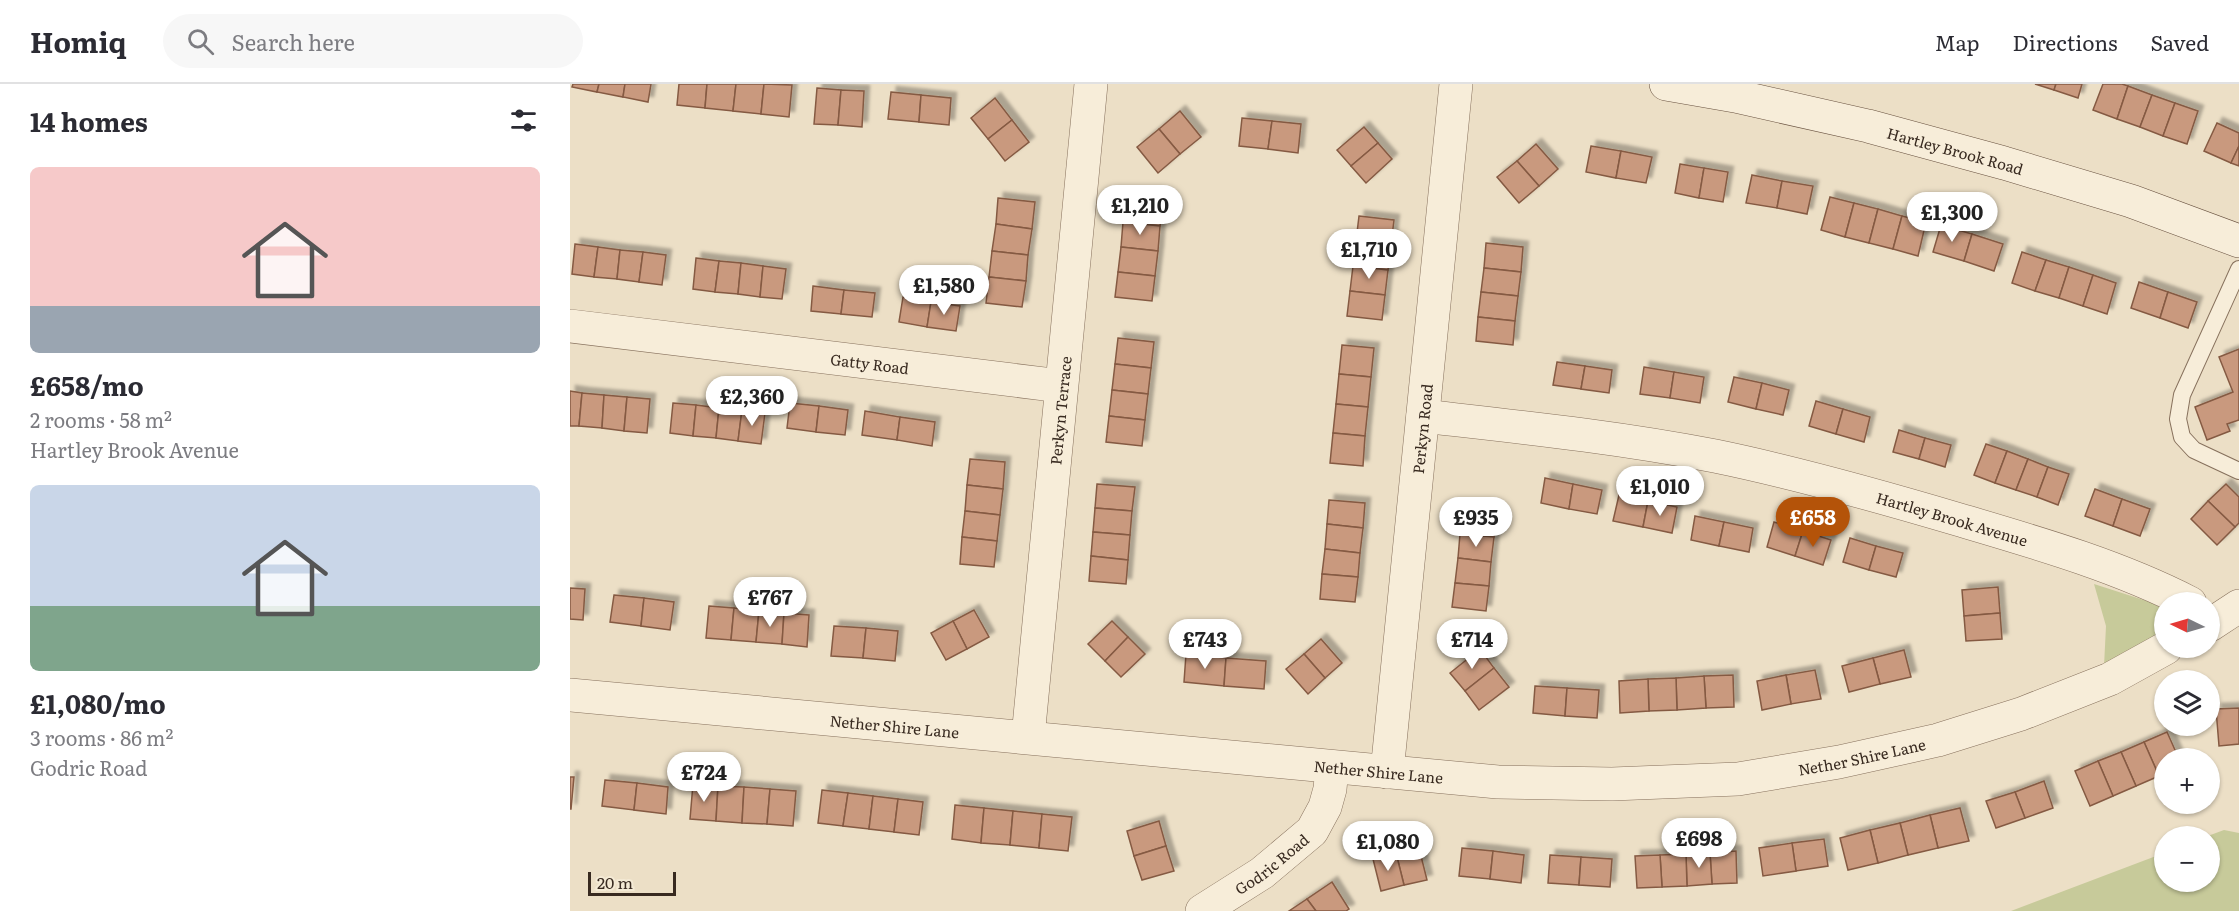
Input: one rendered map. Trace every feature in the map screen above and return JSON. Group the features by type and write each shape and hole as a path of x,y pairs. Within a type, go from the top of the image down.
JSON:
{"street":[{"name":"Perkyn Terrace","path":"1028,737 1091,84"},
{"name":"Perkyn Road","path":"1387,772 1456,84"},
{"name":"Hartley Brook Road","path":"1666,84 1735,96 1868,126 1993,160 2131,201 2239,241"},
{"name":"Gatty Road","path":"570,326 1061,386"},
{"name":"Hartley Brook Avenue","path":"1423,416 1569,432 1714,456 1859,490 2099,564 2169,592"},
{"name":"Nether Shire Lane","path":"570,695 1387,772 1521,783 1612,784 1738,779 1839,762 1938,740 2021,714 2110,679 2154,655"},
{"name":"Godric Road","path":"1202,911 1262,873 1312,831 1328,798 1332,767"}],"lane":[{"path":"2239,269 2182,395 2178,419 2182,437 2194,450 2239,471"}],"green space":[{"path":"2094,584 2154,604 2154,638 2104,666 2106,626"},
{"path":"2220,831 2239,833 2239,911 2011,911 2154,857 2154,892 2220,892"}],"building":[{"path":"573,84 599,84 597,92 572,87"},
{"path":"599,84 625,84 623,97 597,92"},
{"path":"625,84 651,84 648,102 623,97"},
{"path":"679,84 707,84 705,108 677,105"},
{"path":"707,84 736,84 733,111 705,108"},
{"path":"736,84 764,84 761,114 733,111"},
{"path":"764,84 792,85 789,117 761,114"},
{"path":"2035,84 2056,84 2054,90"},
{"path":"2056,84 2082,84 2078,98 2054,90"},
{"path":"2103,84 2128,86 2117,119 2093,110"},
{"path":"2128,86 2152,95 2140,127 2117,119"},
{"path":"817,88 841,90 838,125 814,124"},
{"path":"841,90 864,91 862,127 838,125"},
{"path":"891,92 921,95 919,122 888,119"},
{"path":"921,95 951,98 949,125 919,122"},
{"path":"2152,95 2175,103 2163,136 2140,127"},
{"path":"995,98 1012,120 988,139 971,118"},
{"path":"2175,103 2198,111 2187,144 2163,136"},
{"path":"1180,111 1201,137 1180,154 1159,129"},
{"path":"1242,118 1272,121 1268,149 1239,146"},
{"path":"1012,120 1029,142 1005,161 988,139"},
{"path":"1272,121 1301,124 1298,153 1268,149"},
{"path":"2217,123 2239,133 2239,146 2231,163 2204,151"},
{"path":"1364,127 1378,143 1351,166 1337,150"},
{"path":"1159,129 1180,154 1158,173 1137,147"},
{"path":"1378,143 1392,159 1366,183 1351,166"},
{"path":"1536,144 1558,169 1539,186 1517,161"},
{"path":"1591,146 1621,151 1616,178 1586,172"},
{"path":"2239,146 2239,166 2231,163"},
{"path":"1621,151 1652,157 1646,183 1616,178"},
{"path":"1517,161 1539,186 1519,203 1497,177"},
{"path":"1680,164 1704,168 1699,198 1675,193"},
{"path":"1704,168 1728,172 1723,202 1699,198"},
{"path":"1752,175 1782,181 1777,208 1746,203"},
{"path":"1782,181 1813,186 1807,214 1777,208"},
{"path":"1126,196 1164,200 1160,226 1123,222"},
{"path":"1830,197 1854,203 1845,237 1821,230"},
{"path":"998,198 1035,202 1032,229 996,224"},
{"path":"1854,203 1878,209 1869,243 1845,237"},
{"path":"1878,209 1902,216 1893,249 1869,243"},
{"path":"1359,216 1394,220 1391,245 1356,241"},
{"path":"1902,216 1926,222 1918,256 1893,249"},
{"path":"1123,222 1160,226 1158,251 1121,247"},
{"path":"996,224 1032,229 1028,255 992,251"},
{"path":"1941,225 1972,234 1964,261 1933,252"},
{"path":"1972,234 2003,244 1994,271 1964,261"},
{"path":"1356,241 1391,245 1388,270 1353,266"},
{"path":"1486,243 1523,247 1521,272 1484,268"},
{"path":"575,244 598,247 594,277 572,274"},
{"path":"598,247 620,250 617,279 594,277"},
{"path":"1121,247 1158,251 1155,276 1118,272"},
{"path":"620,250 643,252 639,282 617,279"},
{"path":"992,251 1028,255 1026,281 989,277"},
{"path":"643,252 666,255 662,285 639,282"},
{"path":"2022,252 2046,260 2035,291 2012,283"},
{"path":"696,258 719,261 715,292 693,289"},
{"path":"2046,260 2069,267 2059,298 2035,291"},
{"path":"719,261 741,263 738,294 715,292"},
{"path":"741,263 763,266 760,297 738,294"},
{"path":"763,266 786,269 782,299 760,297"},
{"path":"1353,266 1388,270 1385,295 1350,291"},
{"path":"2069,267 2093,275 2083,306 2059,298"},
{"path":"1484,268 1521,272 1518,296 1481,292"},
{"path":"1118,272 1155,276 1152,301 1115,297"},
{"path":"2093,275 2116,283 2107,314 2083,306"},
{"path":"989,277 1026,281 1022,307 986,303"},
{"path":"2139,282 2168,292 2160,318 2131,308"},
{"path":"813,286 844,290 841,314 811,311"},
{"path":"844,290 875,293 872,317 841,314"},
{"path":"1350,291 1385,295 1382,320 1347,316"},
{"path":"1481,292 1518,296 1515,321 1478,317"},
{"path":"2168,292 2197,302 2188,328 2160,318"},
{"path":"903,297 931,302 927,327 899,322"},
{"path":"931,302 960,306 956,331 927,327"},
{"path":"1478,317 1515,321 1513,345 1476,341"},
{"path":"1118,338 1154,342 1151,368 1115,364"},
{"path":"1342,345 1374,348 1371,377 1339,374"},
{"path":"2239,349 2239,420 2227,424 2230,431 2207,440 2195,407 2233,392 2219,357"},
{"path":"1557,362 1585,366 1581,389 1553,385"},
{"path":"1115,364 1151,368 1148,394 1112,390"},
{"path":"1585,366 1612,370 1609,393 1581,389"},
{"path":"1644,367 1674,372 1670,398 1640,394"},
{"path":"1674,372 1704,377 1700,403 1670,398"},
{"path":"1339,374 1371,377 1368,407 1336,404"},
{"path":"1734,377 1762,383 1756,409 1728,402"},
{"path":"1762,383 1789,390 1783,415 1756,409"},
{"path":"1112,390 1148,394 1145,420 1109,416"},
{"path":"570,391 582,393 579,426 570,426"},
{"path":"582,393 604,395 602,428 579,426"},
{"path":"604,395 627,397 624,431 602,428"},
{"path":"627,397 650,399 647,433 624,431"},
{"path":"1816,401 1843,409 1836,434 1809,426"},
{"path":"673,403 696,405 693,436 670,433"},
{"path":"790,403 819,406 816,432 787,428"},
{"path":"1336,404 1368,407 1365,436 1333,433"},
{"path":"696,405 719,408 716,438 693,436"},
{"path":"819,406 848,410 845,435 816,432"},
{"path":"719,408 742,410 738,441 716,438"},
{"path":"1843,409 1870,417 1864,442 1836,434"},
{"path":"742,410 765,413 761,444 738,441"},
{"path":"865,411 900,417 897,440 862,435"},
{"path":"1109,416 1145,420 1142,446 1106,442"},
{"path":"900,417 935,422 932,446 897,440"},
{"path":"1899,430 1925,438 1919,459 1893,452"},
{"path":"1333,433 1365,436 1363,466 1330,463"},
{"path":"1925,438 1951,445 1945,467 1919,459"},
{"path":"1986,444 2007,451 1995,483 1974,475"},
{"path":"2007,451 2028,459 2016,490 1995,483"},
{"path":"970,459 1005,462 1003,489 967,485"},
{"path":"2028,459 2048,467 2037,497 2016,490"},
{"path":"2048,467 2069,474 2058,505 2037,497"},
{"path":"1545,478 1573,484 1569,509 1541,503"},
{"path":"1097,484 1135,487 1132,511 1095,508"},
{"path":"1573,484 1602,490 1597,514 1569,509"},
{"path":"2226,484 2239,497 2239,523 2235,527 2208,501"},
{"path":"967,485 1003,489 1000,515 965,511"},
{"path":"2095,489 2122,499 2113,526 2085,516"},
{"path":"1619,495 1648,501 1643,527 1613,521"},
{"path":"2122,499 2150,509 2140,536 2113,526"},
{"path":"1329,500 1365,503 1363,528 1327,524"},
{"path":"1648,501 1677,507 1672,533 1643,527"},
{"path":"2208,501 2235,527 2217,545 2191,519"},
{"path":"1095,508 1132,511 1130,535 1093,532"},
{"path":"1463,509 1497,513 1494,537 1460,534"},
{"path":"965,511 1000,515 997,541 962,537"},
{"path":"1695,516 1724,522 1719,546 1691,540"},
{"path":"1724,522 1753,528 1749,552 1719,546"},
{"path":"1774,522 1803,531 1795,556 1767,547"},
{"path":"1327,524 1363,528 1360,553 1325,549"},
{"path":"1803,531 1831,540 1823,565 1795,556"},
{"path":"1093,532 1130,535 1128,560 1091,556"},
{"path":"1460,534 1494,537 1491,562 1458,558"},
{"path":"962,537 997,541 994,567 960,564"},
{"path":"1850,538 1876,546 1869,570 1843,562"},
{"path":"1876,546 1903,553 1896,577 1869,570"},
{"path":"1325,549 1360,553 1358,577 1322,574"},
{"path":"1091,556 1128,560 1126,584 1089,581"},
{"path":"1458,558 1491,562 1489,586 1455,583"},
{"path":"1322,574 1358,577 1355,602 1320,599"},
{"path":"1455,583 1489,586 1486,611 1452,607"},
{"path":"1998,587 2000,613 1964,616 1962,590"},
{"path":"570,588 585,589 583,620 570,619"},
{"path":"614,595 644,598 641,626 610,622"},
{"path":"644,598 674,602 670,630 641,626"},
{"path":"709,606 734,608 731,640 706,638"},
{"path":"734,608 759,611 756,642 731,640"},
{"path":"974,610 989,637 967,649 953,621"},
{"path":"759,611 784,613 782,644 756,642"},
{"path":"784,613 809,615 807,647 782,644"},
{"path":"2000,613 2002,639 1966,641 1964,616"},
{"path":"953,621 967,649 946,660 931,633"},
{"path":"1112,621 1128,637 1105,661 1088,644"},
{"path":"834,626 866,628 863,658 831,656"},
{"path":"866,628 898,631 895,661 863,658"},
{"path":"1128,637 1145,654 1121,677 1105,661"},
{"path":"1321,639 1342,663 1325,678 1304,654"},
{"path":"1480,649 1494,668 1465,691 1450,673"},
{"path":"1904,650 1911,677 1880,684 1873,658"},
{"path":"1186,654 1226,658 1224,686 1184,682"},
{"path":"1304,654 1325,678 1308,694 1286,669"},
{"path":"1226,658 1266,661 1264,689 1224,686"},
{"path":"1873,658 1880,684 1849,692 1842,666"},
{"path":"1494,668 1509,687 1479,710 1465,691"},
{"path":"1815,670 1821,699 1791,704 1786,675"},
{"path":"1733,675 1734,707 1706,708 1704,676"},
{"path":"1786,675 1791,704 1762,710 1757,681"},
{"path":"1704,676 1706,708 1677,710 1676,678"},
{"path":"1676,678 1677,710 1649,711 1648,679"},
{"path":"1648,679 1649,711 1620,713 1619,681"},
{"path":"1535,686 1567,688 1565,716 1533,713"},
{"path":"1567,688 1599,690 1597,718 1565,716"},
{"path":"2239,708 2239,744 2219,746 2220,709"},
{"path":"2158,736 2169,736 2174,748 2154,748 2154,765 2144,742"},
{"path":"2144,742 2154,765 2154,778 2136,786 2121,752"},
{"path":"2121,752 2136,786 2113,796 2098,761"},
{"path":"2098,761 2113,796 2090,806 2075,771"},
{"path":"570,777 574,777 571,809 570,809"},
{"path":"605,780 637,783 634,810 602,806"},
{"path":"2044,781 2053,808 2025,818 2015,792"},
{"path":"637,783 668,787 666,814 634,810"},
{"path":"693,784 718,786 716,821 690,819"},
{"path":"718,786 744,787 742,823 716,821"},
{"path":"744,787 770,789 767,824 742,823"},
{"path":"770,789 796,791 793,826 767,824"},
{"path":"822,790 848,793 843,826 818,823"},
{"path":"2015,792 2025,818 1996,828 1986,801"},
{"path":"848,793 873,796 869,829 843,826"},
{"path":"873,796 898,799 894,832 869,829"},
{"path":"898,799 923,802 919,835 894,832"},
{"path":"955,805 984,808 981,843 952,839"},
{"path":"984,808 1013,811 1010,845 981,843"},
{"path":"1960,808 1969,841 1938,848 1930,815"},
{"path":"1013,811 1042,814 1039,848 1010,845"},
{"path":"1042,814 1072,817 1068,851 1039,848"},
{"path":"1930,815 1938,848 1908,855 1900,823"},
{"path":"1159,821 1166,846 1134,856 1127,831"},
{"path":"1900,823 1908,855 1878,863 1870,830"},
{"path":"1870,830 1878,863 1848,870 1840,838"},
{"path":"1824,839 1828,866 1796,871 1792,843"},
{"path":"1792,843 1796,871 1763,876 1759,848"},
{"path":"1166,846 1174,871 1142,880 1134,856"},
{"path":"1419,848 1427,880 1404,885 1396,853"},
{"path":"1462,848 1493,851 1490,879 1459,876"},
{"path":"1493,851 1524,855 1521,883 1490,879"},
{"path":"1736,851 1737,883 1712,884 1710,853"},
{"path":"1396,853 1404,885 1381,891 1373,859"},
{"path":"1710,853 1712,884 1687,886 1686,854"},
{"path":"1686,854 1687,886 1662,887 1660,855"},
{"path":"1550,855 1581,857 1579,885 1548,883"},
{"path":"1660,855 1662,887 1637,888 1635,856"},
{"path":"1581,857 1612,859 1610,887 1579,885"},
{"path":"1332,882 1349,909 1346,911 1316,911 1307,899"},
{"path":"1307,899 1316,911 1289,911"}]}
